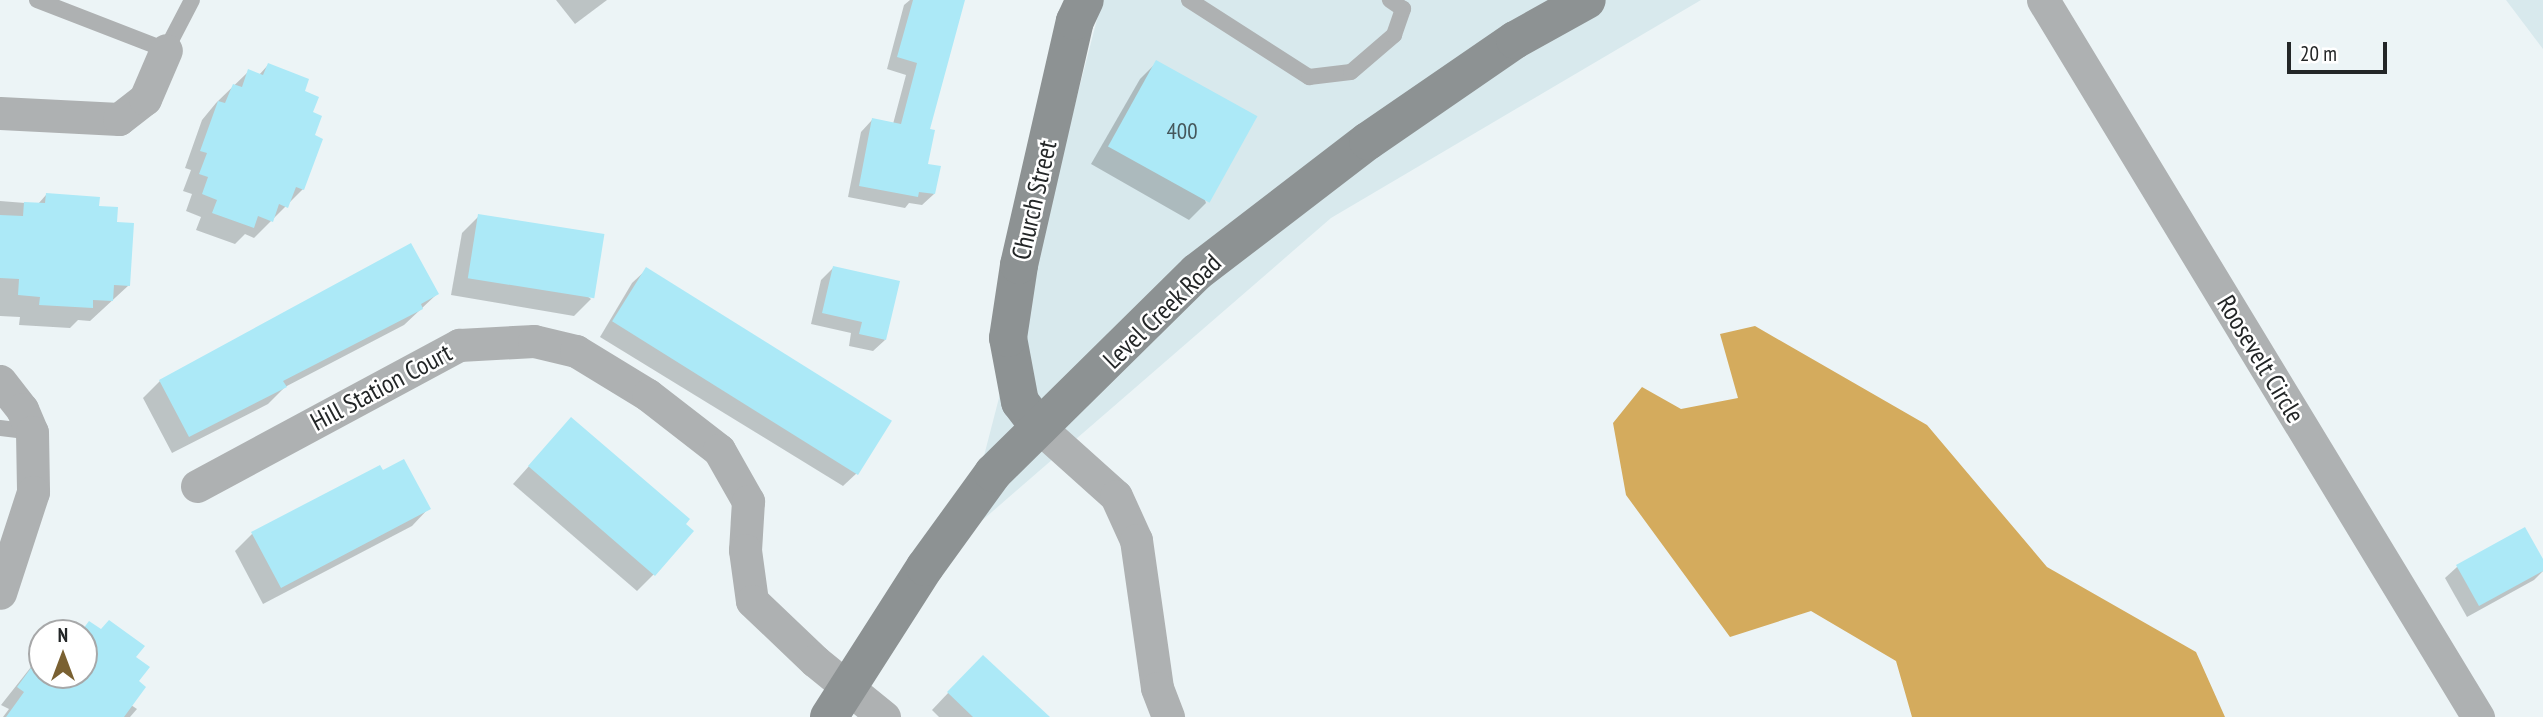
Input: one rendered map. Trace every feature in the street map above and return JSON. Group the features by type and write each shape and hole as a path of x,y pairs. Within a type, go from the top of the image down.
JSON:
{"street":[{"name":"Church Street","path":"1030,415 1008,338 1019,265 1075,21 1085,0"},
{"name":"Level Creek Road","path":"839,702 925,567 993,473 1030,415 1197,272 1368,141 1516,40 1587,0"},
{"name":"Roosevelt Circle","path":"2043,0 2478,717"},
{"path":"0,113 120,119 145,99 166,50"},
{"name":"Hill Station Court","path":"197,486 459,345 534,341 576,351 648,395 719,450 748,500 745,550 752,601 815,661 839,702 884,717"},
{"path":"0,381 22,410 32,432 33,492 0,593"},
{"path":"1030,415 1116,496 1136,540 1157,688 1168,717"}],"lane":[{"path":"37,0 166,50 192,0"},
{"path":"1189,0 1309,77 1351,72 1394,36 1403,9 1390,0"},
{"path":"0,428 32,432"}],"shaded area":[{"path":"1102,0 1701,0 1331,218 963,537"},
{"path":"2506,0 2543,0 2543,49"},
{"path":"1755,326 1927,425 2047,567 2196,652 2225,717 1912,717 1896,661 1811,611 1730,637 1626,495 1613,423 1642,387 1681,409 1738,398 1720,334"}],"building":[{"path":"913,0 965,0 930,129 935,130 928,164 941,166 935,194 919,192 918,197 859,186 872,118 901,124 917,63 897,57"},
{"path":"1156,60 1257,116 1209,203 1108,147"},
{"path":"268,63 309,79 305,91 319,97 313,112 322,116 315,135 323,139 304,190 296,187 288,208 279,204 273,222 258,216 254,228 212,213 217,200 202,194 208,177 199,174 207,153 200,151 218,101 225,103 233,84 242,87 248,69 263,75"},
{"path":"46,193 100,197 99,206 118,207 117,222 134,223 130,286 114,285 113,301 93,300 93,308 39,305 40,297 18,295 19,279 0,278 0,215 23,216 24,202 45,203"},
{"path":"478,214 604,234 594,298 468,278"},
{"path":"411,243 439,294 421,304 423,309 283,381 287,387 189,437 159,380"},
{"path":"833,266 900,281 886,340 859,334 862,322 822,313"},
{"path":"646,267 892,421 858,475 612,321"},
{"path":"571,417 690,519 686,524 694,531 655,576 528,466"},
{"path":"404,459 431,509 281,588 251,532 380,465 383,470"},
{"path":"2525,527 2543,559 2543,571 2479,606 2456,565"},
{"path":"109,620 145,646 136,657 150,667 139,681 146,687 124,717 6,717 24,692 17,687 28,672 28,689 98,689 98,627 101,629"},
{"path":"983,655 1050,717 973,717 947,692"}]}
